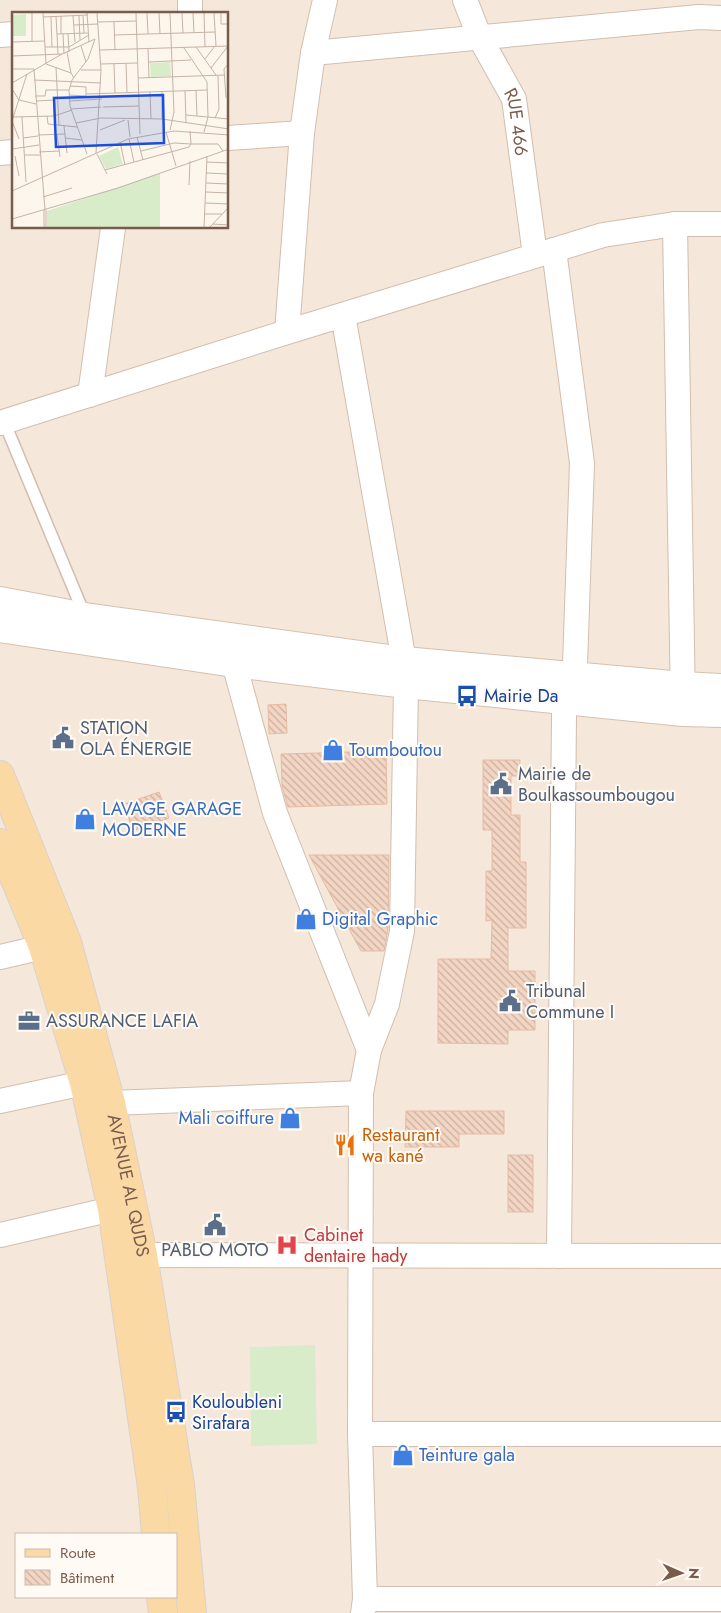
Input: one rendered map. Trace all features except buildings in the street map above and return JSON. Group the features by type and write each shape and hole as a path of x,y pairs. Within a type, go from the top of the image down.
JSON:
{"main road":[{"path":"0,602 405,672 571,697 683,699 721,688"},
{"path":"0,628 234,663 405,672"},
{"path":"683,699 721,713"},
{"name":"AVENUE AL QUDS","path":"0,775 67,942 111,1103 143,1256 180,1485 192,1613"},
{"name":"AVENUE AL QUDS","path":"0,842 43,947 84,1083 112,1209 152,1487 156,1533"},
{"path":"161,1598 163,1613"}],"street":[{"path":"287,332 302,134 312,53 325,0"},
{"name":"RUE 466","path":"465,0 480,38 514,98 582,463 571,697 559,1256"},
{"path":"312,53 480,38 706,12"},
{"path":"229,138 302,134"},
{"path":"674,224 683,699"},
{"path":"1,419 90,395 603,234 674,224 721,224"},
{"path":"90,395 112,229"},
{"path":"343,315 405,672 402,931 386,1004 368,1050 361,1093 360,1434 364,1606 721,1600"},
{"path":"234,663 275,813 368,1050"},
{"path":"0,957 43,947"},
{"path":"0,1101 84,1083"},
{"path":"111,1103 361,1093"},
{"path":"0,1235 112,1209"},
{"path":"143,1256 721,1256"},
{"path":"360,1434 721,1434"}],"lane":[{"path":"1,419 96,643"}],"shaded area":[{"path":"0,0 721,0 721,1613 0,1613"}],"green space":[{"path":"315,1345 317,1444 251,1446 250,1347"}],"place":[{"name":"Mairie Da","path":"467,696"},
{"name":"STATION OLA ÉNERGIE","path":"63,738"},
{"name":"Toumboutou","path":"333,750"},
{"name":"Mairie de Boulkassoumbougou","path":"501,784"},
{"name":"LAVAGE GARAGE MODERNE","path":"85,819"},
{"name":"Digital Graphic","path":"306,919"},
{"name":"Tribunal Commune I","path":"510,1001"},
{"name":"ASSURANCE LAFIA","path":"29,1021"},
{"name":"Mali coiffure","path":"290,1118"},
{"name":"Restaurant wa kané","path":"345,1145"},
{"name":"PABLO MOTO","path":"215,1225"},
{"name":"Cabinet dentaire hady","path":"287,1245"},
{"name":"Kouloubleni Sirafara","path":"176,1412"},
{"name":"Teinture gala","path":"403,1455"}]}
